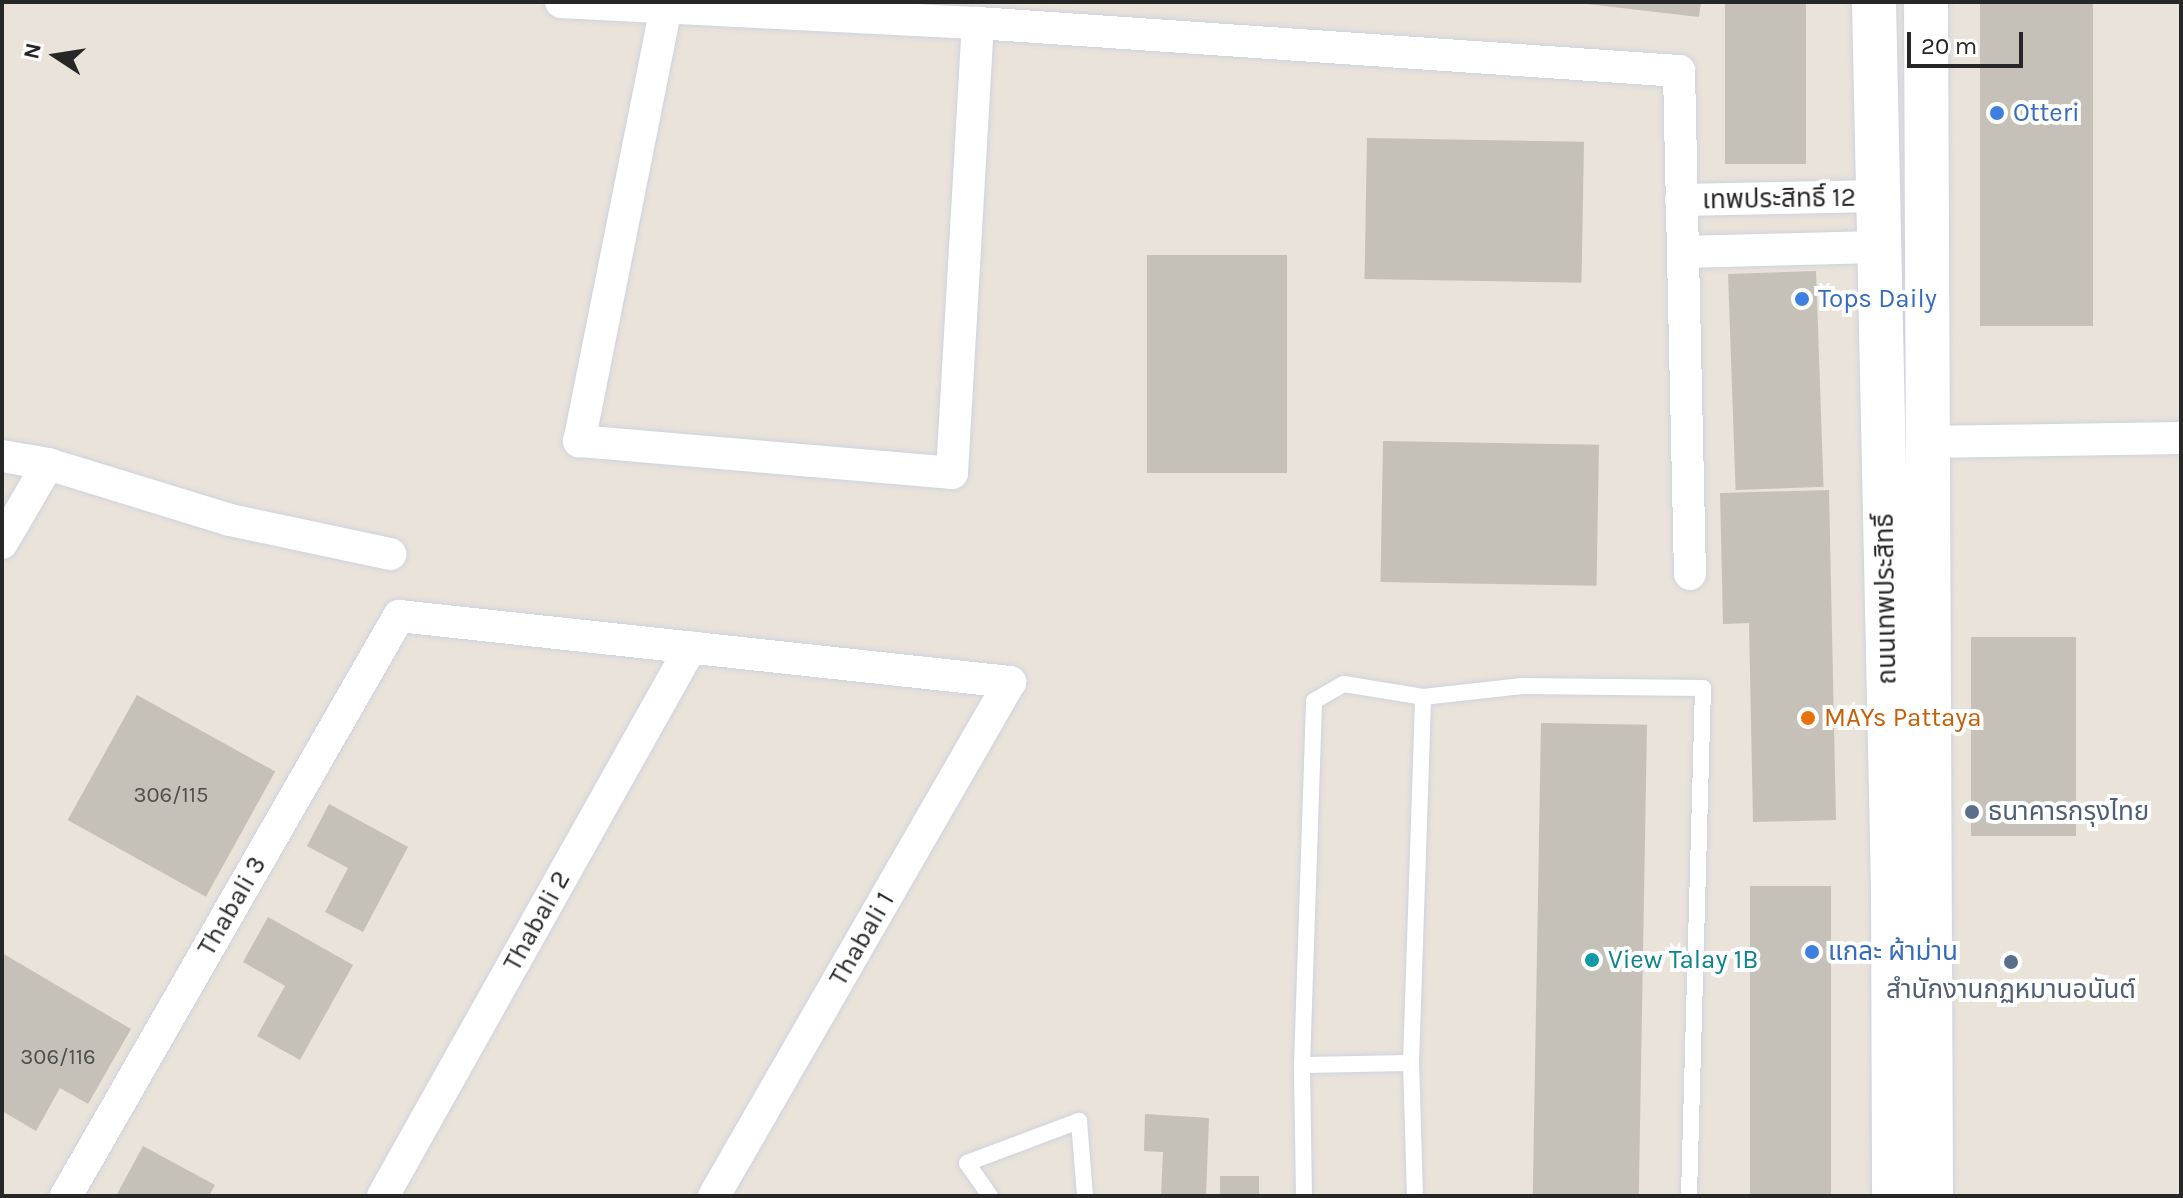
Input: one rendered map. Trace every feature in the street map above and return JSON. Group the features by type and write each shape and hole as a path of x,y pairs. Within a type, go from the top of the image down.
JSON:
{"main road":[{"name":"ถนนเทพประสิทธิ์","path":"1874,2 1893,890 1894,1196"},
{"name":"ถนนเทพประสิทธิ์","path":"1926,2 1931,1196"}],"street":[{"path":"561,2 978,23 1679,71 1690,574"},
{"path":"666,7 579,441 952,473 978,23"},
{"name":"เทพประสิทธิ์ 12","path":"1681,200 1877,196"},
{"name":"เทพประสิทธิ์ 12","path":"1683,252 1877,247"},
{"path":"1927,442 2181,438"},
{"path":"2,456 48,464 230,520 390,554"},
{"path":"2,543 48,464"},
{"name":"Thabali 3","path":"66,1196 399,616 691,647"},
{"name":"Thabali 1","path":"691,647 1010,682 714,1196"},
{"name":"Thabali 2","path":"383,1196 691,647"}],"lane":[{"path":"1304,1196 1302,1065 1314,701 1344,684 1423,697 1522,686 1703,688 1689,1196"},
{"path":"1415,1196 1411,1063 1423,697"},
{"path":"1302,1065 1411,1063"},
{"path":"990,1196 967,1163 1079,1121 1085,1196"}],"building":[{"path":"1570,2 1701,2 1699,17"},
{"path":"1725,2 1806,2 1806,164 1725,164"},
{"path":"1980,2 2093,2 2093,326 1980,326"},
{"path":"1367,138 1584,142 1582,283 1365,279"},
{"path":"1147,255 1287,255 1287,473 1147,473"},
{"path":"1816,271 1824,487 1736,490 1728,274"},
{"path":"1383,441 1599,445 1597,586 1381,582"},
{"path":"1829,490 1836,820 1753,822 1749,623 1723,624 1720,493"},
{"path":"1971,637 2076,637 2076,836 1971,836"},
{"path":"137,695 275,772 206,897 68,820"},
{"name":"View Talay 1B","path":"1541,723 1647,725 1639,1196 1533,1196"},
{"path":"329,804 408,847 363,932 325,912 348,868 307,846"},
{"path":"1750,886 1831,886 1831,1196 1750,1196"},
{"path":"268,917 353,965 300,1060 257,1036 285,986 243,962"},
{"path":"2,953 131,1029 88,1104 60,1088 36,1131 2,1111"},
{"path":"1145,1114 1209,1118 1206,1196 1161,1196 1163,1152 1144,1151"},
{"path":"143,1146 215,1185 209,1196 116,1196"},
{"path":"1220,1176 1259,1176 1259,1196 1220,1196"}],"place":[{"name":"Otteri","path":"1997,113"},
{"name":"Tops Daily","path":"1802,299"},
{"name":"MAYs Pattaya","path":"1808,718"},
{"name":"ธนาคารกรุงไทย","path":"1972,812"},
{"name":"แกละ ผ้าม่าน","path":"1812,952"},
{"name":"View Talay 1B","path":"1592,960"},
{"name":"สำนักงานกฏหมานอนันต์","path":"2011,962"}]}
